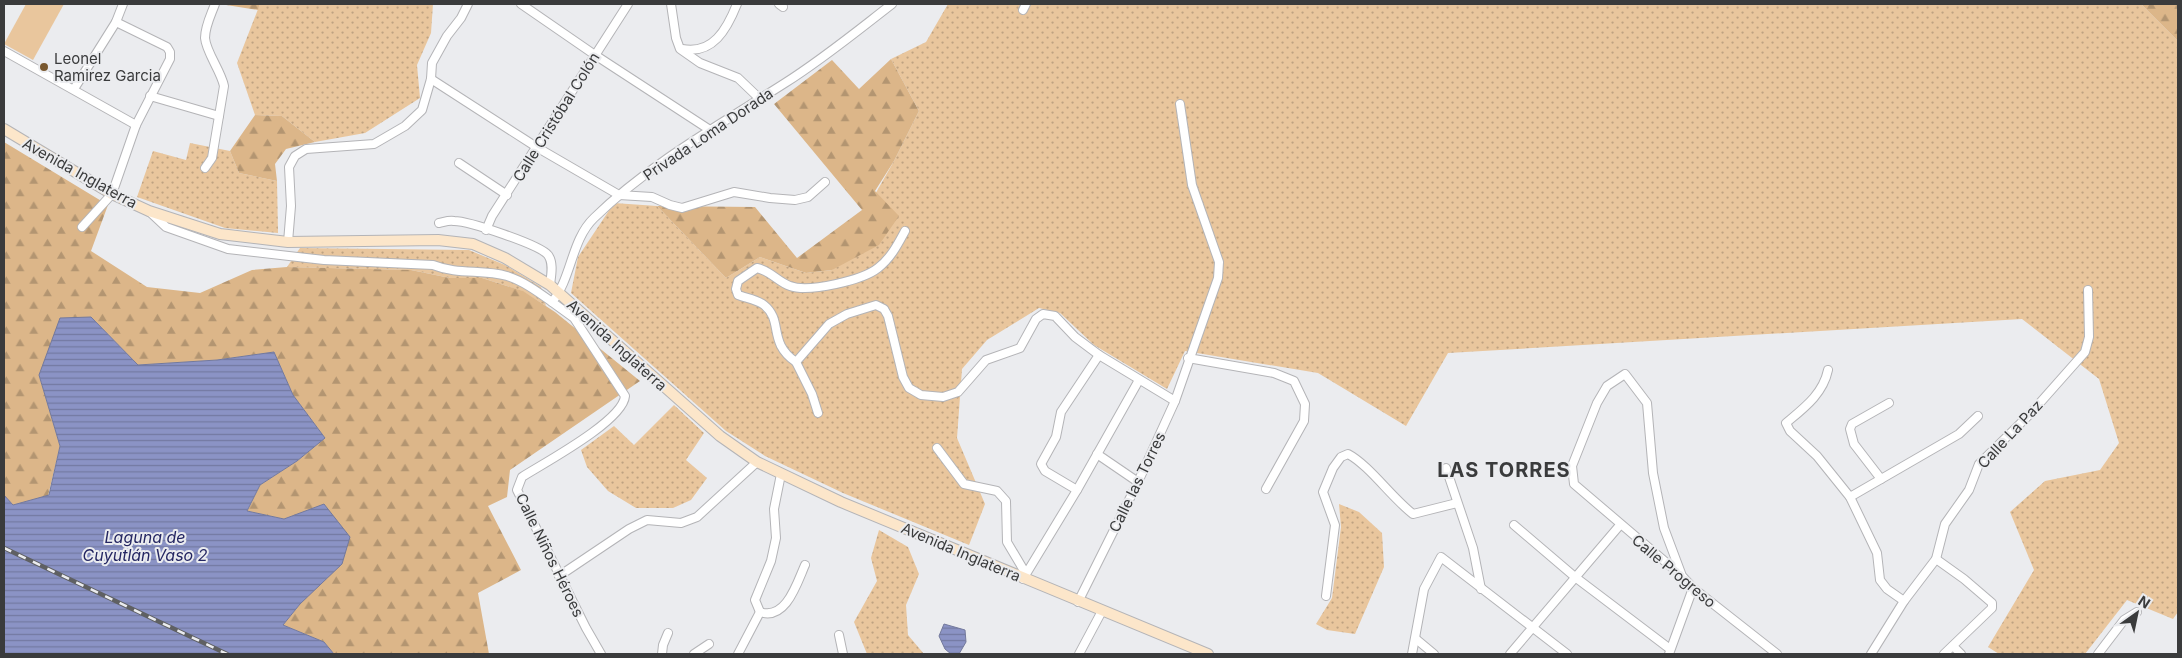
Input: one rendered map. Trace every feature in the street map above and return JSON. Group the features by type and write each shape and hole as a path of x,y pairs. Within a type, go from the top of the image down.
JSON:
{"main road":[{"name":"Avenida Inglaterra","path":"4,129 112,194 150,211 220,234 288,242 438,240 473,244 505,258 550,285 720,436 758,462 841,502 1024,576 1078,602 1208,654"}],"street":[{"path":"74,89 116,22 123,4"},
{"path":"205,168 212,158 224,86 222,76 205,40 207,25 215,4"},
{"path":"288,242 291,206 289,168 295,156 306,149 374,144 406,126 422,110 431,79 432,63 446,36 462,18 468,4"},
{"path":"521,4 595,56 710,130"},
{"name":"Calle Cristóbal Colón","path":"486,230 628,4"},
{"path":"670,4 676,38 680,49 700,63 728,73 744,83 760,99"},
{"path":"680,49 691,51 706,48 720,36 737,4"},
{"name":"Privada Loma Dorada","path":"559,293 574,252 592,220 619,195 710,130 824,56 891,4"},
{"path":"82,228 112,194 136,125 170,59 170,52 167,47 116,22"},
{"path":"4,51 136,125"},
{"path":"431,79 538,148 619,195 652,197 670,206 682,208 734,192 770,198 796,200 808,198 825,182"},
{"path":"150,96 219,116"},
{"name":"Calle las Torres","path":"1078,602 1138,482 1175,401 1188,358 1218,278 1219,262 1192,185 1180,104"},
{"path":"459,163 507,195"},
{"name":"Calle Niños Héroes","path":"150,211 166,226 228,249 324,260 433,266 450,272 484,272 507,276 524,283 574,318 625,396 622,408 598,429 522,477 517,490 559,576 601,654"},
{"path":"439,223 453,220 537,246 549,256 552,269 550,285"},
{"path":"818,413 812,394 796,362 784,354 779,345 773,316 764,305 738,295 736,289 738,281 757,268 765,270 789,286 808,290 846,281 878,268 894,251 906,231"},
{"name":"Calle La Paz","path":"1872,654 1904,601 1936,559 1945,524 1968,490 1978,464 2030,414 2085,352 2090,337 2088,290"},
{"path":"552,302 559,293"},
{"path":"796,362 829,324 847,314 876,305 884,309 888,316 903,377 909,388 921,395 943,397 958,392 986,360 1020,348 1036,319 1042,314 1055,316 1075,337 1099,355 1175,401"},
{"path":"1077,490 1045,471 1041,464 1056,437 1060,412 1099,355"},
{"path":"1188,358 1274,373 1294,381 1305,404 1304,421 1266,489"},
{"path":"1828,370 1825,382 1812,401 1786,423 1790,431 1817,456 1850,497 1877,553 1880,580 1887,589 1904,601"},
{"name":"Calle Progreso","path":"1682,576 1664,528 1653,473 1648,403 1625,374 1607,386 1597,403 1572,466 1574,484 1682,576 1693,588 1777,654"},
{"path":"1024,576 1077,490 1139,380"},
{"path":"1881,479 1854,444 1850,429 1852,424 1889,403"},
{"path":"1850,497 1959,434 1978,416"},
{"path":"937,448 964,484 997,491 1006,501 1007,542 1024,576"},
{"path":"1097,454 1138,482"},
{"path":"1326,596 1335,525 1322,492 1341,457 1348,454 1356,458 1392,497 1413,514 1457,503"},
{"path":"559,576 629,529 647,520 680,524 696,517 758,462"},
{"path":"1446,468 1473,548 1481,589"},
{"path":"781,474 774,508 776,538 771,561 755,600 760,612 766,614 779,610 789,600 805,565"},
{"path":"1514,525 1576,578 1670,652 1693,588"},
{"path":"1510,654 1620,525"},
{"path":"1412,654 1424,590 1441,557 1568,654"},
{"path":"1936,559 1964,579 1992,603 1992,608 1944,654"},
{"path":"1078,654 1102,611"},
{"path":"738,654 760,612"},
{"path":"2098,654 2124,620 2137,612"},
{"path":"662,654 668,632"},
{"path":"839,635 843,654"},
{"path":"1416,638 1434,654"},
{"path":"694,654 708,644"},
{"path":"1952,646 1961,654"}],"shaded area":[{"path":"26,4 64,4 33,60 4,44"},
{"path":"260,4 433,4 431,33 417,65 420,98 365,133 315,142 282,116 255,115 237,63"},
{"path":"948,4 2141,4 2178,41 2178,612 2173,619 2127,600 2085,654 1999,654 1988,647 2034,570 2010,512 2045,481 2100,470 2119,443 2099,379 2022,319 1448,353 1406,426 1318,373 1185,351 1167,389 1094,345 1060,313 1039,308 987,340 962,369 957,438 985,504 969,545 843,493 765,456 726,431 571,293 578,257 614,203 657,206 726,278 760,257 806,273 832,270 894,161 919,111 891,59 926,42"},
{"path":"190,143 230,151 239,173 277,181 278,233 225,228 137,197 153,151 186,160"},
{"path":"300,248 469,250 505,265 541,287 546,306 522,291 482,278 450,278 411,270 287,267"},
{"path":"674,405 704,433 686,460 707,478 691,500 673,508 636,508 608,491 587,467 581,450 614,426 634,445"},
{"path":"1339,504 1359,512 1382,533 1384,567 1355,634 1327,630 1316,624 1332,598 1341,527"},
{"path":"879,530 908,547 919,574 906,605 908,635 924,654 867,654 854,622 877,581 871,558"}],"green space":[{"path":"220,4 260,4 258,10"},
{"path":"2141,4 2178,4 2178,41"},
{"path":"891,59 919,111 894,161 875,191 899,216 879,245 832,270 806,273 760,257 726,278 657,206 755,207 797,258 862,210 774,104 832,60 859,89"},
{"path":"255,115 282,116 315,142 286,149 275,164 277,181 239,173 230,151"},
{"path":"4,142 108,205 91,251 147,287 200,293 252,270 287,267 411,270 450,278 482,278 523,291 555,312 640,381 510,470 507,497 488,506 521,570 478,593 489,654 334,654 324,642 283,625 300,604 324,505 284,519 247,511 260,485 297,461 325,438 293,395 274,352 217,360 138,365 91,317 39,375 60,446 48,496 13,505 4,495"}],"water":[{"name":"Laguna de Cuyutlán Vaso 2","path":"91,317 138,365 217,360 274,352 293,395 325,438 297,461 260,485 247,511 284,519 324,504 350,537 342,564 300,604 283,625 324,642 334,654 4,654 4,495 13,505 49,495 60,446 39,375 60,318"},
{"path":"944,624 965,630 966,642 959,654 951,654 945,649 939,636"}],"railway":[{"path":"4,548 227,654"}],"place":[{"name":"Leonel Ramirez Garcia","path":"44,67"}],"district":[{"name":"LAS TORRES","path":"1504,470"}]}
